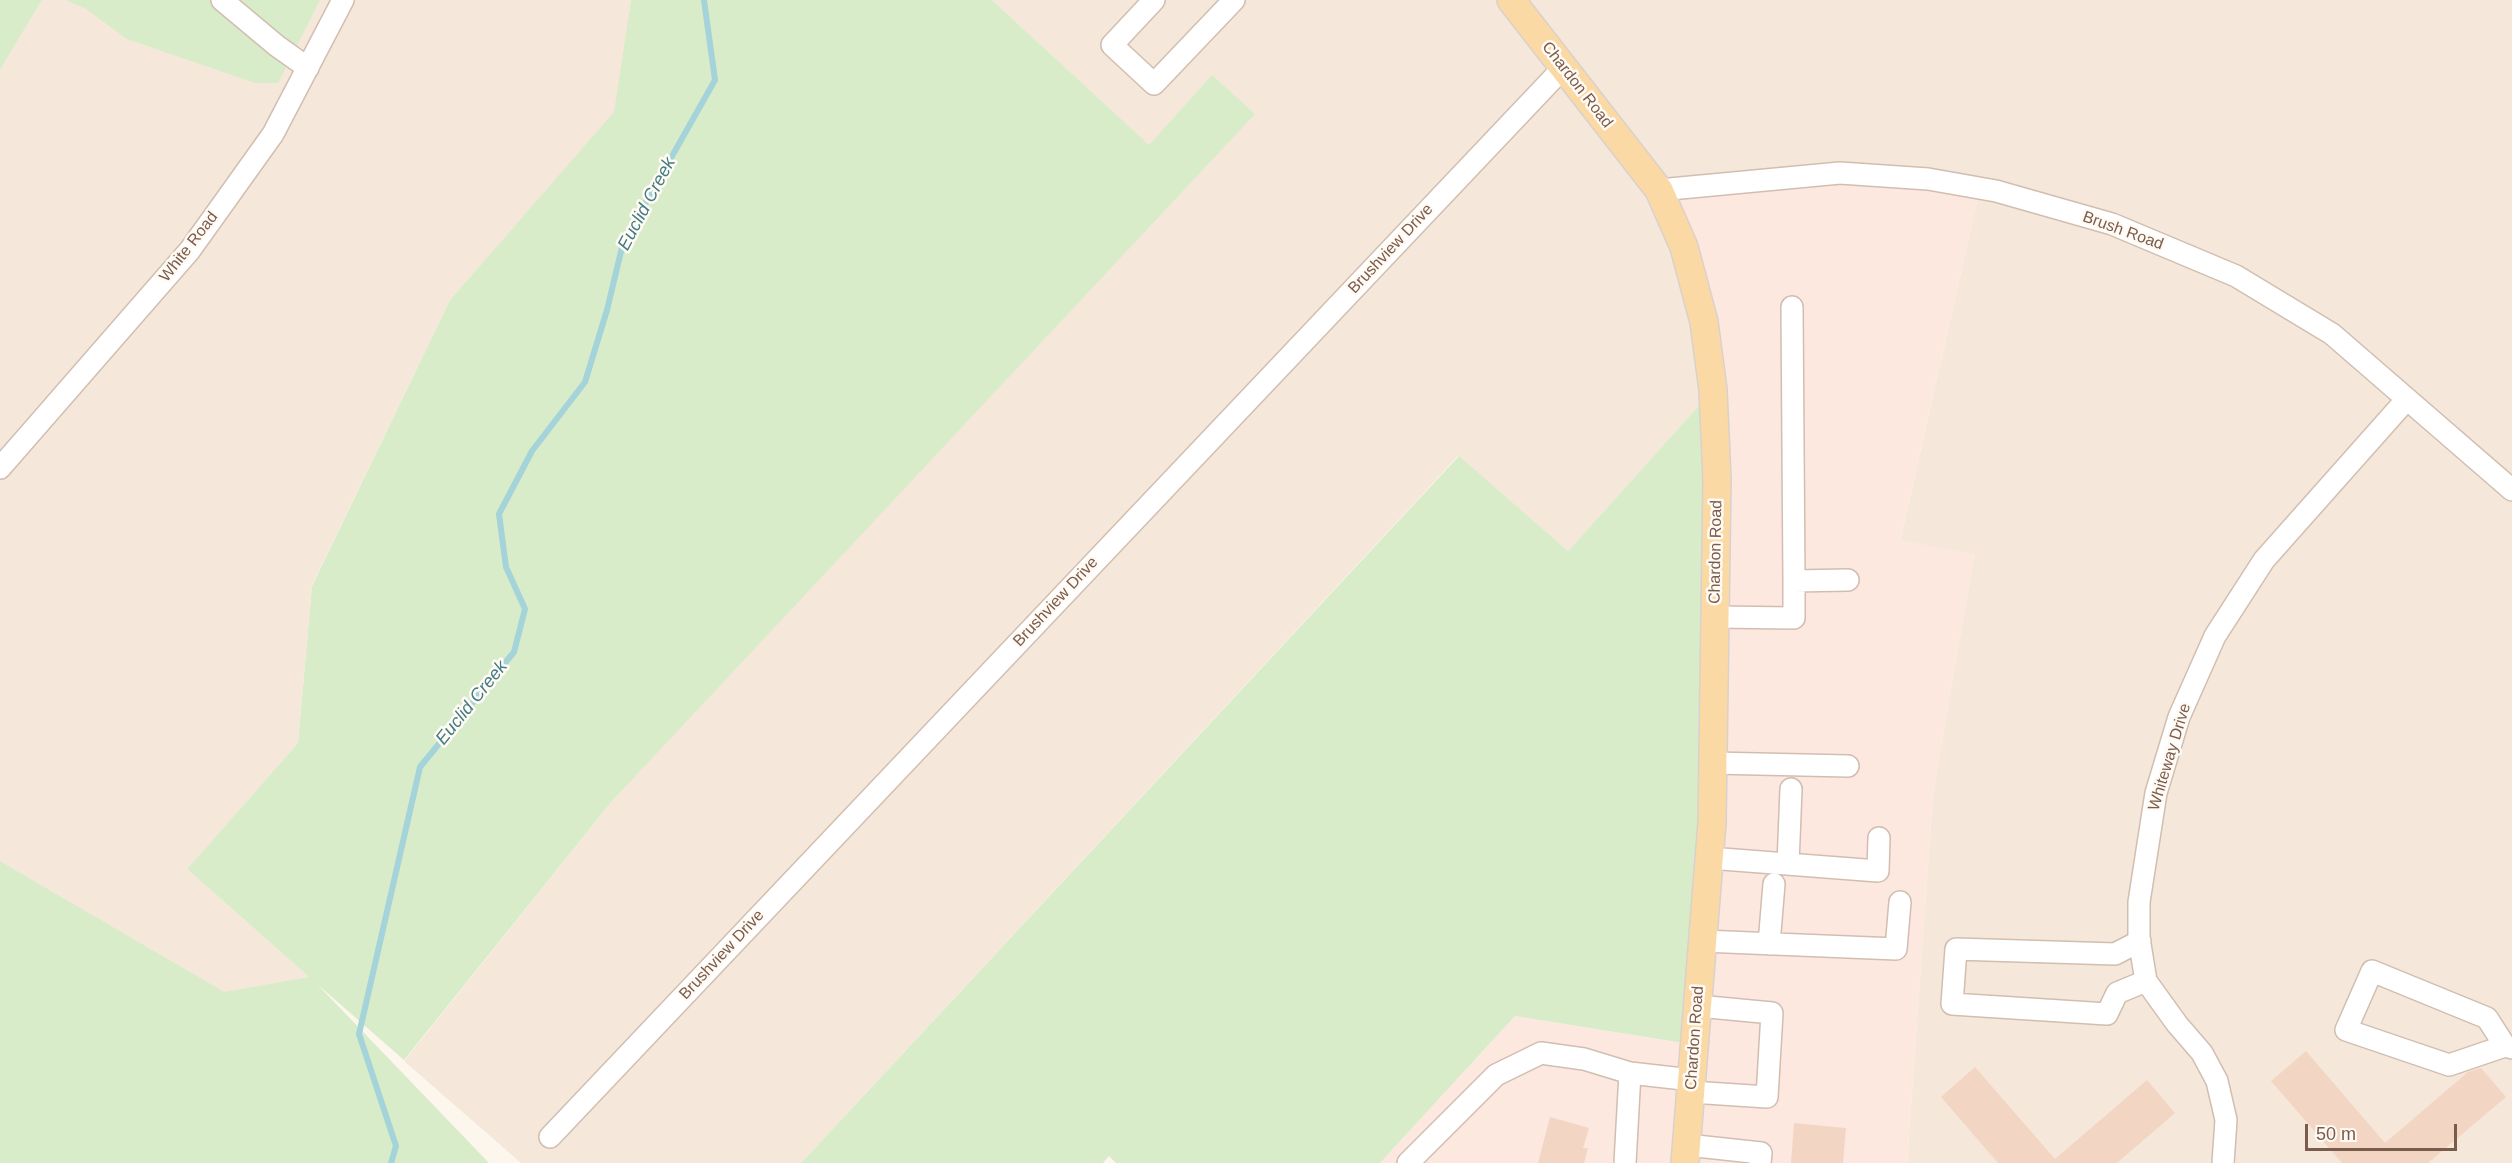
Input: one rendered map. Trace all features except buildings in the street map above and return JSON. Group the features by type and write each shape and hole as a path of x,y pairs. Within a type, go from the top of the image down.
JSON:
{"main road":[{"name":"Chardon Road","path":"1511,0 1659,190 1684,247 1704,322 1713,390 1717,478 1713,763 1709,858 1686,1154"}],"street":[{"path":"222,0 277,46 308,68"},
{"name":"White Road","path":"0,468 190,250 273,134 343,0"},
{"path":"1154,0 1112,45 1154,84 1234,0"},
{"name":"Brushview Drive","path":"550,1137 1563,68"},
{"name":"Brush Road","path":"1659,190 1840,174 1928,178 1996,191 2112,224 2236,276 2331,334 2512,490"},
{"path":"1715,617 1794,618 1792,308"},
{"name":"Whiteway Drive","path":"2223,1163 2226,1120 2217,1081 2202,1053 2177,1024 2146,981 2140,941 2140,893 2156,793 2179,717 2214,636 2264,560 2407,399"},
{"path":"1794,581 1848,580"},
{"path":"1713,763 1848,766"},
{"path":"1788,864 1791,789"},
{"path":"1709,858 1878,871 1879,838"},
{"path":"1769,944 1774,884"},
{"path":"1703,941 1896,949 1900,902"},
{"path":"2140,941 2115,954 1956,949 1952,1004 2107,1014 2117,993 2146,981"},
{"path":"2372,970 2487,1018 2509,1047 2450,1065 2346,1030 2372,970"},
{"path":"1408,1163 1496,1075 1541,1053 1584,1059 1630,1073 1692,1086 1767,1097 1773,1013 1698,1006"},
{"path":"1625,1163 1630,1073"},
{"path":"1686,1154 1761,1153 1760,1163"}],"shaded area":[{"path":"42,0 631,0 615,112 450,300 312,585 298,743 187,869 309,977 224,993 0,861 0,70"},
{"path":"992,0 2512,0 2512,1163 1907,1163 1933,793 1974,555 1900,541 1980,188 1713,390 1568,551 1458,456 801,1163 521,1163 404,1061 612,801 1212,75 1149,146"},
{"path":"1840,173 1980,188 1900,540 1974,555 1933,793 1907,1163 1380,1163 1515,1016 1694,1045 1713,390 1659,190"}],"green space":[{"path":"0,0 42,0 0,70"},
{"path":"66,0 320,0 278,83 255,83 127,39 86,9"},
{"path":"631,0 992,0 1149,145 1212,75 1255,114 612,801 404,1060 317,984 489,1163 0,1163 0,861 224,992 309,977 187,869 298,743 312,586 450,300 614,112"},
{"path":"1713,390 1695,1045 1515,1016 1380,1163 1116,1163 1109,1156 1103,1163 801,1163 1459,456 1568,551"}],"waterway":[{"name":"Euclid Creek","path":"391,1163 396,1146 359,1034 420,767 514,652 525,609 506,567 499,514 532,451 585,382 607,310 623,243 715,80 704,0"}]}
